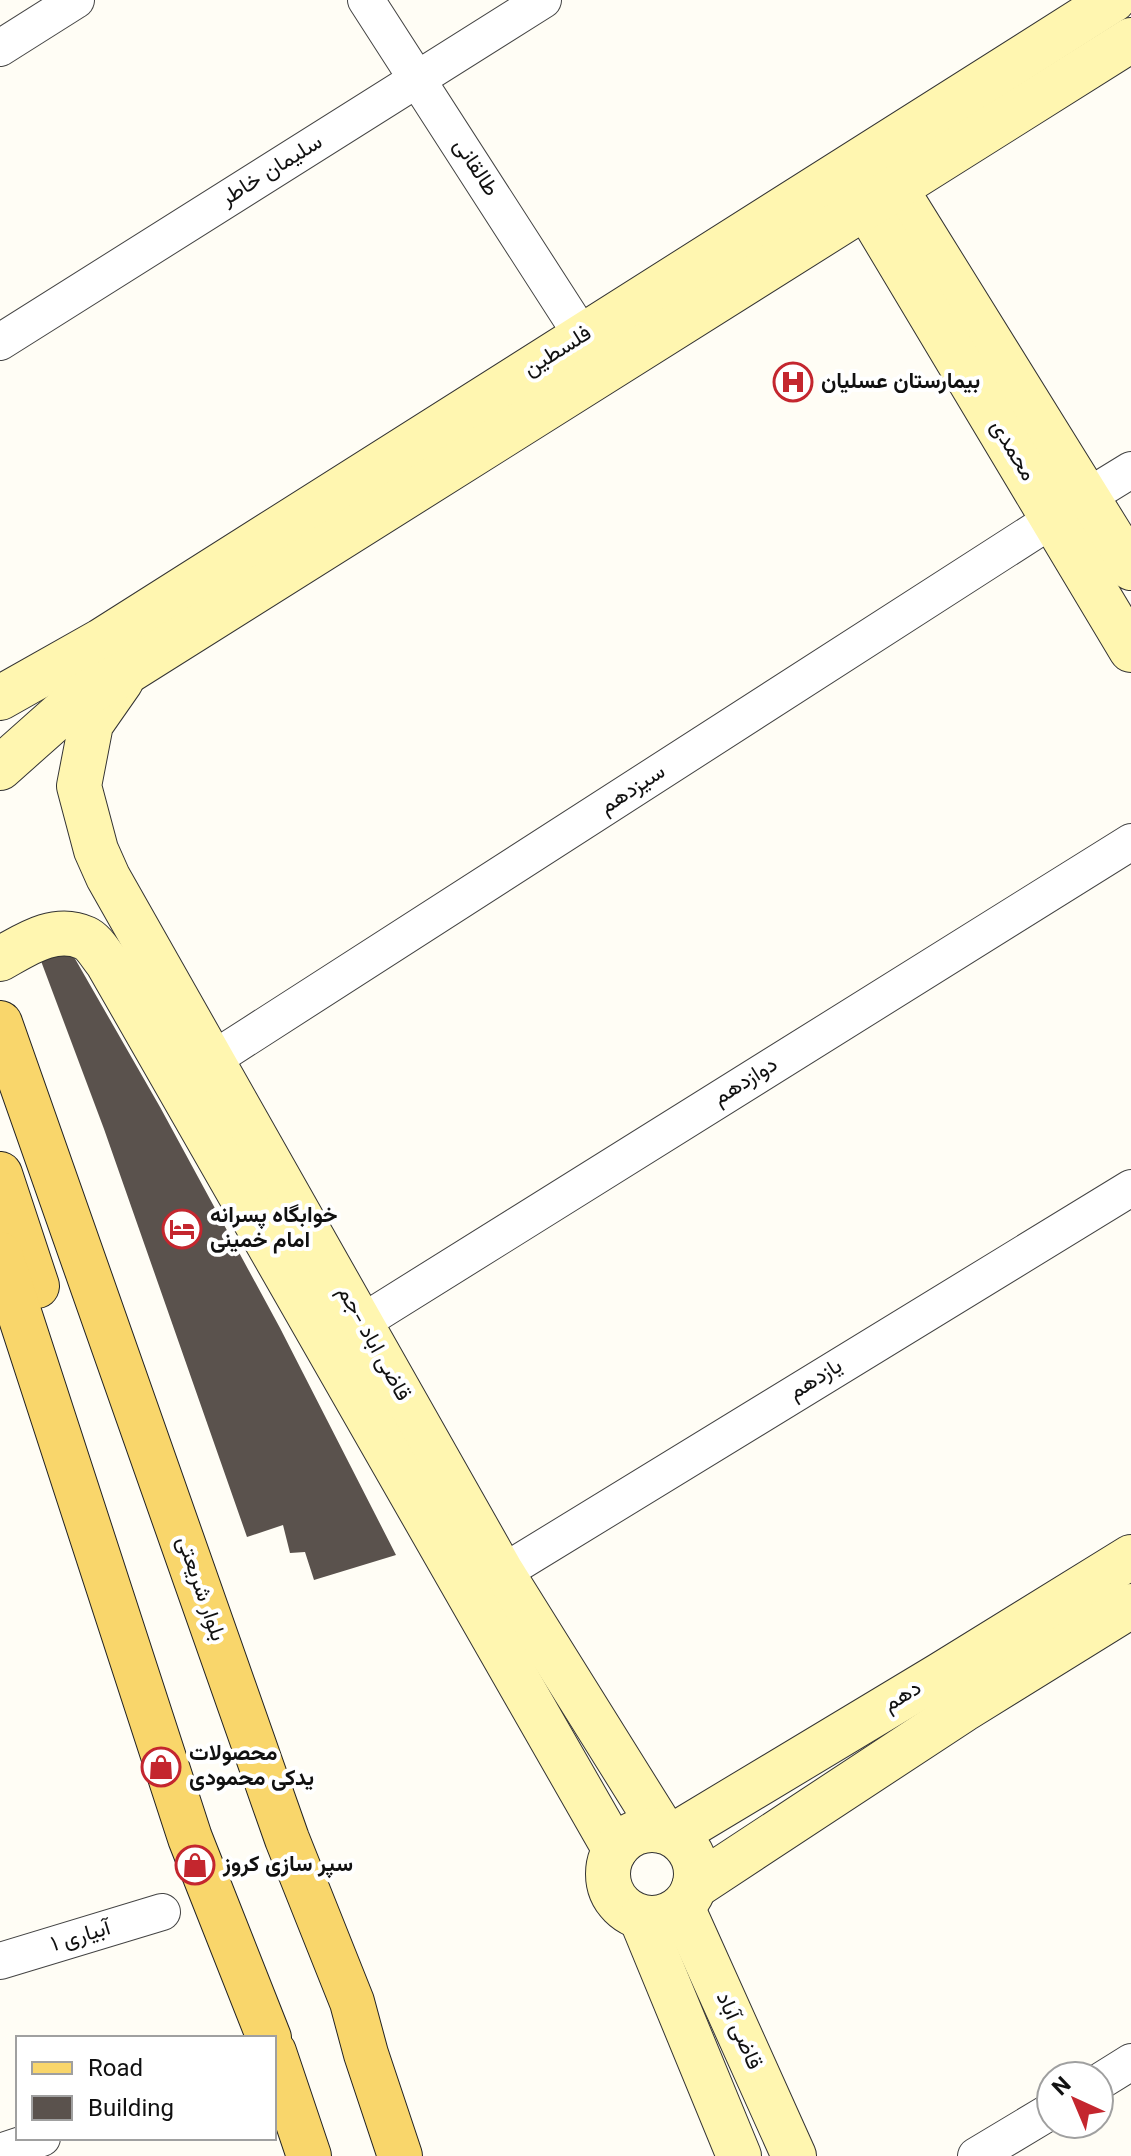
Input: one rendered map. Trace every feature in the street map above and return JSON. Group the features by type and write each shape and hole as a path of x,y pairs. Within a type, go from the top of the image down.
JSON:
{"main road":[{"name":"فلسطین","path":"0,698 523,398 870,179 1113,0"},
{"name":"فلسطین","path":"0,768 81,696 127,672 523,398 583,337 1131,40"},
{"name":"محمدی","path":"870,179 1070,508 1131,650"},
{"name":"محمدی","path":"1070,508 1131,568"},
{"name":"قاضی اباد -جم","path":"127,672 91,724 79,786 96,850 108,877 502,1573 669,1833"},
{"name":"قاضی اباد -جم","path":"0,959 39,938 62,933 87,939 107,962 615,1850"},
{"name":"بلوار شریعتی","path":"0,1023 287,1839 352,2002 400,2156"},
{"path":"0,1094 241,1781 278,1809"},
{"path":"0,1174 204,1793 190,1838"},
{"path":"0,1254 190,1838 268,2036"},
{"name":"دهم","path":"672,1904 1131,1557"},
{"name":"دهم","path":"669,1833 1131,1606"},
{"path":"650,1830 669,1833 686,1845 696,1872 672,1904 628,1912 610,1891 608,1863 624,1839 636,1832 650,1830"},
{"name":"قاضی آباد","path":"672,1904 739,2156"},
{"name":"قاضی آباد","path":"672,1904 794,2156"},
{"path":"276,2058 309,2156"}],"street":[{"path":"0,48 76,0"},
{"name":"طالقانی","path":"366,0 583,337"},
{"name":"سلیمان خاطر","path":"0,342 543,0"},
{"name":"سیزدهم","path":"212,1060 1131,470"},
{"name":"دوازدهم","path":"361,1323 1131,842"},
{"name":"یازدهم","path":"502,1573 1131,1188"},
{"name":"آبیاری ۱","path":"0,1961 162,1912"},
{"path":"976,2156 1035,2121"},
{"path":"0,2152 36,2140"}],"building":[{"path":"70,950 160,1107 280,1328 396,1555 314,1580 305,1552 290,1553 283,1525 247,1537 104,1129 41,961"}],"place":[{"name":"بیمارستان عسلیان","path":"793,382"},
{"name":"خوابگاه پسرانه امام خمینی","path":"182,1229"},
{"name":"محصولات یدکی محمودی","path":"161,1767"},
{"name":"سپر سازی کروز","path":"195,1865"}]}
